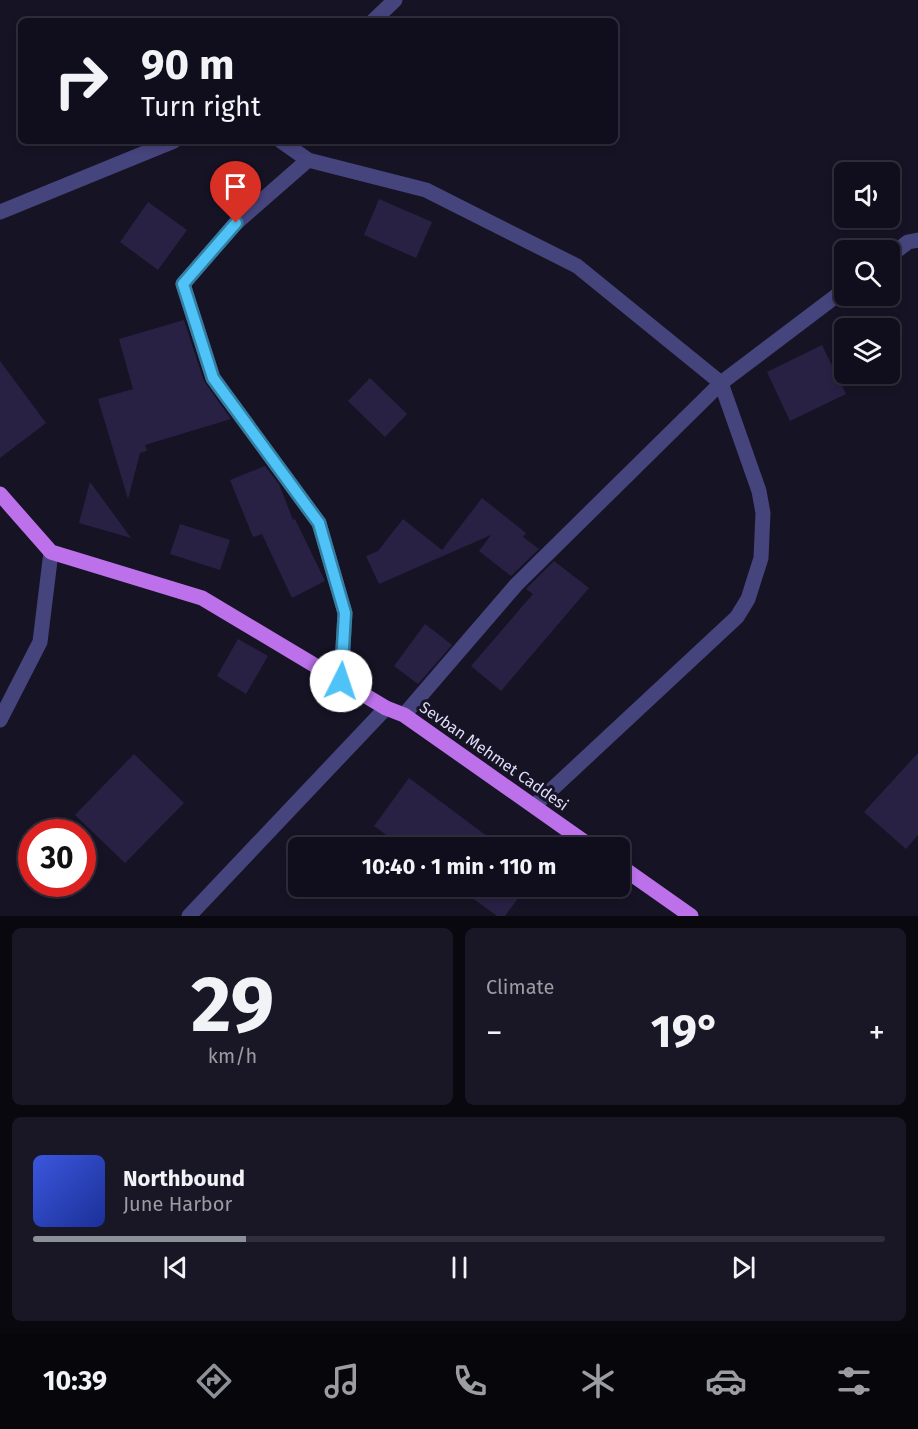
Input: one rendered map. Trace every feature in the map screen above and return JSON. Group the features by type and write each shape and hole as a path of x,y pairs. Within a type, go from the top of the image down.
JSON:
{"main road":[{"path":"0,494 51,552"},
{"name":"Sevban Mehmet Caddesi","path":"51,552 202,598 387,708 404,715 578,837"},
{"path":"630,873 691,916"}],"street":[{"path":"376,18 395,0"},
{"path":"0,212 23,200 166,144"},
{"path":"285,144 308,160 426,190 577,266 721,383 759,491 763,513 761,558 748,599 737,617 534,806"},
{"path":"308,160 236,223 183,284 213,378 319,523 345,613 341,681"},
{"path":"900,248 908,242 918,240"},
{"path":"404,715 516,585 721,383 834,298"},
{"path":"0,720 40,642 51,552"},
{"path":"189,916 387,708"}],"building":[{"path":"379,199 432,222 416,258 364,235"},
{"path":"148,202 187,230 158,270 120,242"},
{"path":"184,320 204,381 231,419 145,445 147,451 140,453 128,499 98,399 133,389 119,339"},
{"path":"822,345 834,370 834,384 841,384 846,394 790,421 767,372"},
{"path":"0,361 46,423 0,458"},
{"path":"370,378 407,414 385,437 348,401"},
{"path":"265,466 279,484 293,520 295,519 325,581 292,598 262,534 253,537 230,480"},
{"path":"90,482 131,538 79,523"},
{"path":"482,498 526,533 523,537 539,549 511,576 479,551 491,535 379,584 366,556 378,551 403,519 442,550"},
{"path":"180,524 230,540 220,570 170,554"},
{"path":"554,561 589,588 501,691 471,666 533,594 526,589"},
{"path":"425,624 452,645 418,684 394,666"},
{"path":"238,639 268,656 246,694 217,676"},
{"path":"918,753 918,835 906,849 864,812"},
{"path":"134,754 184,803 125,863 96,835 96,819 79,819 75,815"},
{"path":"409,778 488,837 389,837 374,826"},
{"path":"471,897 519,897 505,916 497,916"}],"route":[{"path":"236,223 183,284 213,378 319,523 345,613 341,681"}]}
